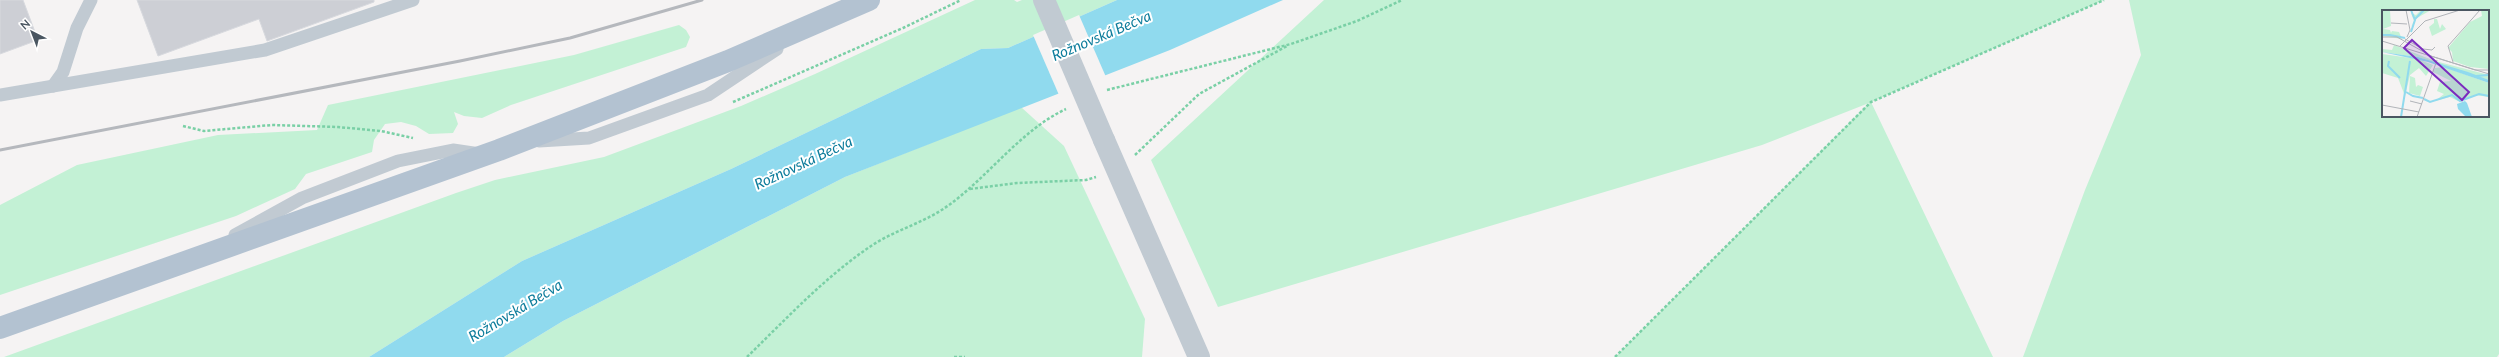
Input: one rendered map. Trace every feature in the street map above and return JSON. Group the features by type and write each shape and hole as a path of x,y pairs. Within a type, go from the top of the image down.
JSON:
{"main road":[{"path":"0,328 485,155 622,103 809,27 869,0"}],"street":[{"path":"1044,0 1104,140 1110,172 1199,357"}],"lane":[{"path":"53,86 63,72 77,28 91,0"},
{"path":"0,95 265,50 413,0"}],"path":[{"path":"1100,93 1115,87 1291,44 1357,21 1402,0"},
{"path":"1615,357 1871,102 2104,0"},
{"path":"969,189 1017,183 1086,180 1110,172 1137,153 1199,94 1291,44"},
{"path":"746,357 824,283 874,244 938,212 969,189 1032,131 1068,108"},
{"path":"183,126 204,131 272,124 338,127 381,131 416,139"},
{"path":"954,357 965,357"}],"green space":[{"path":"975,0 1014,0 1017,2 1022,0 1117,0 1008,48 981,49 731,169 522,261 369,357 4,357 495,180 604,157 741,106 815,74"},
{"path":"1324,0 2104,0 1871,102 1993,357 1615,357 1869,103 1762,145 1218,307 1151,160"},
{"path":"2129,0 2499,0 2499,354 2497,357 2023,357 2085,190 2141,55"},
{"path":"679,25 686,30 690,37 686,47 511,105 482,118 464,116 454,112 458,124 453,133 429,134 416,126 401,122 385,124 374,140 372,152 306,174 295,189 236,216 0,295 0,205 77,165 218,135 317,130 328,105 574,55"},
{"path":"1021,107 1064,146 1145,319 1142,357 504,357 563,321 845,177"}],"water":[{"name":"Rožnovská Bečva","path":"1117,0 1283,0 1170,50 845,177 563,321 504,357 369,357 522,261 731,169 981,49 1008,48"}],"pier":[{"path":"1079,15 1106,77 1059,95 1033,35"}],"building":[{"path":"0,0 23,0 38,40 0,54"},
{"path":"137,0 374,0 374,2 267,41 259,19 158,56"}],"railway":[{"path":"0,150 460,61 570,38 702,0"}]}
